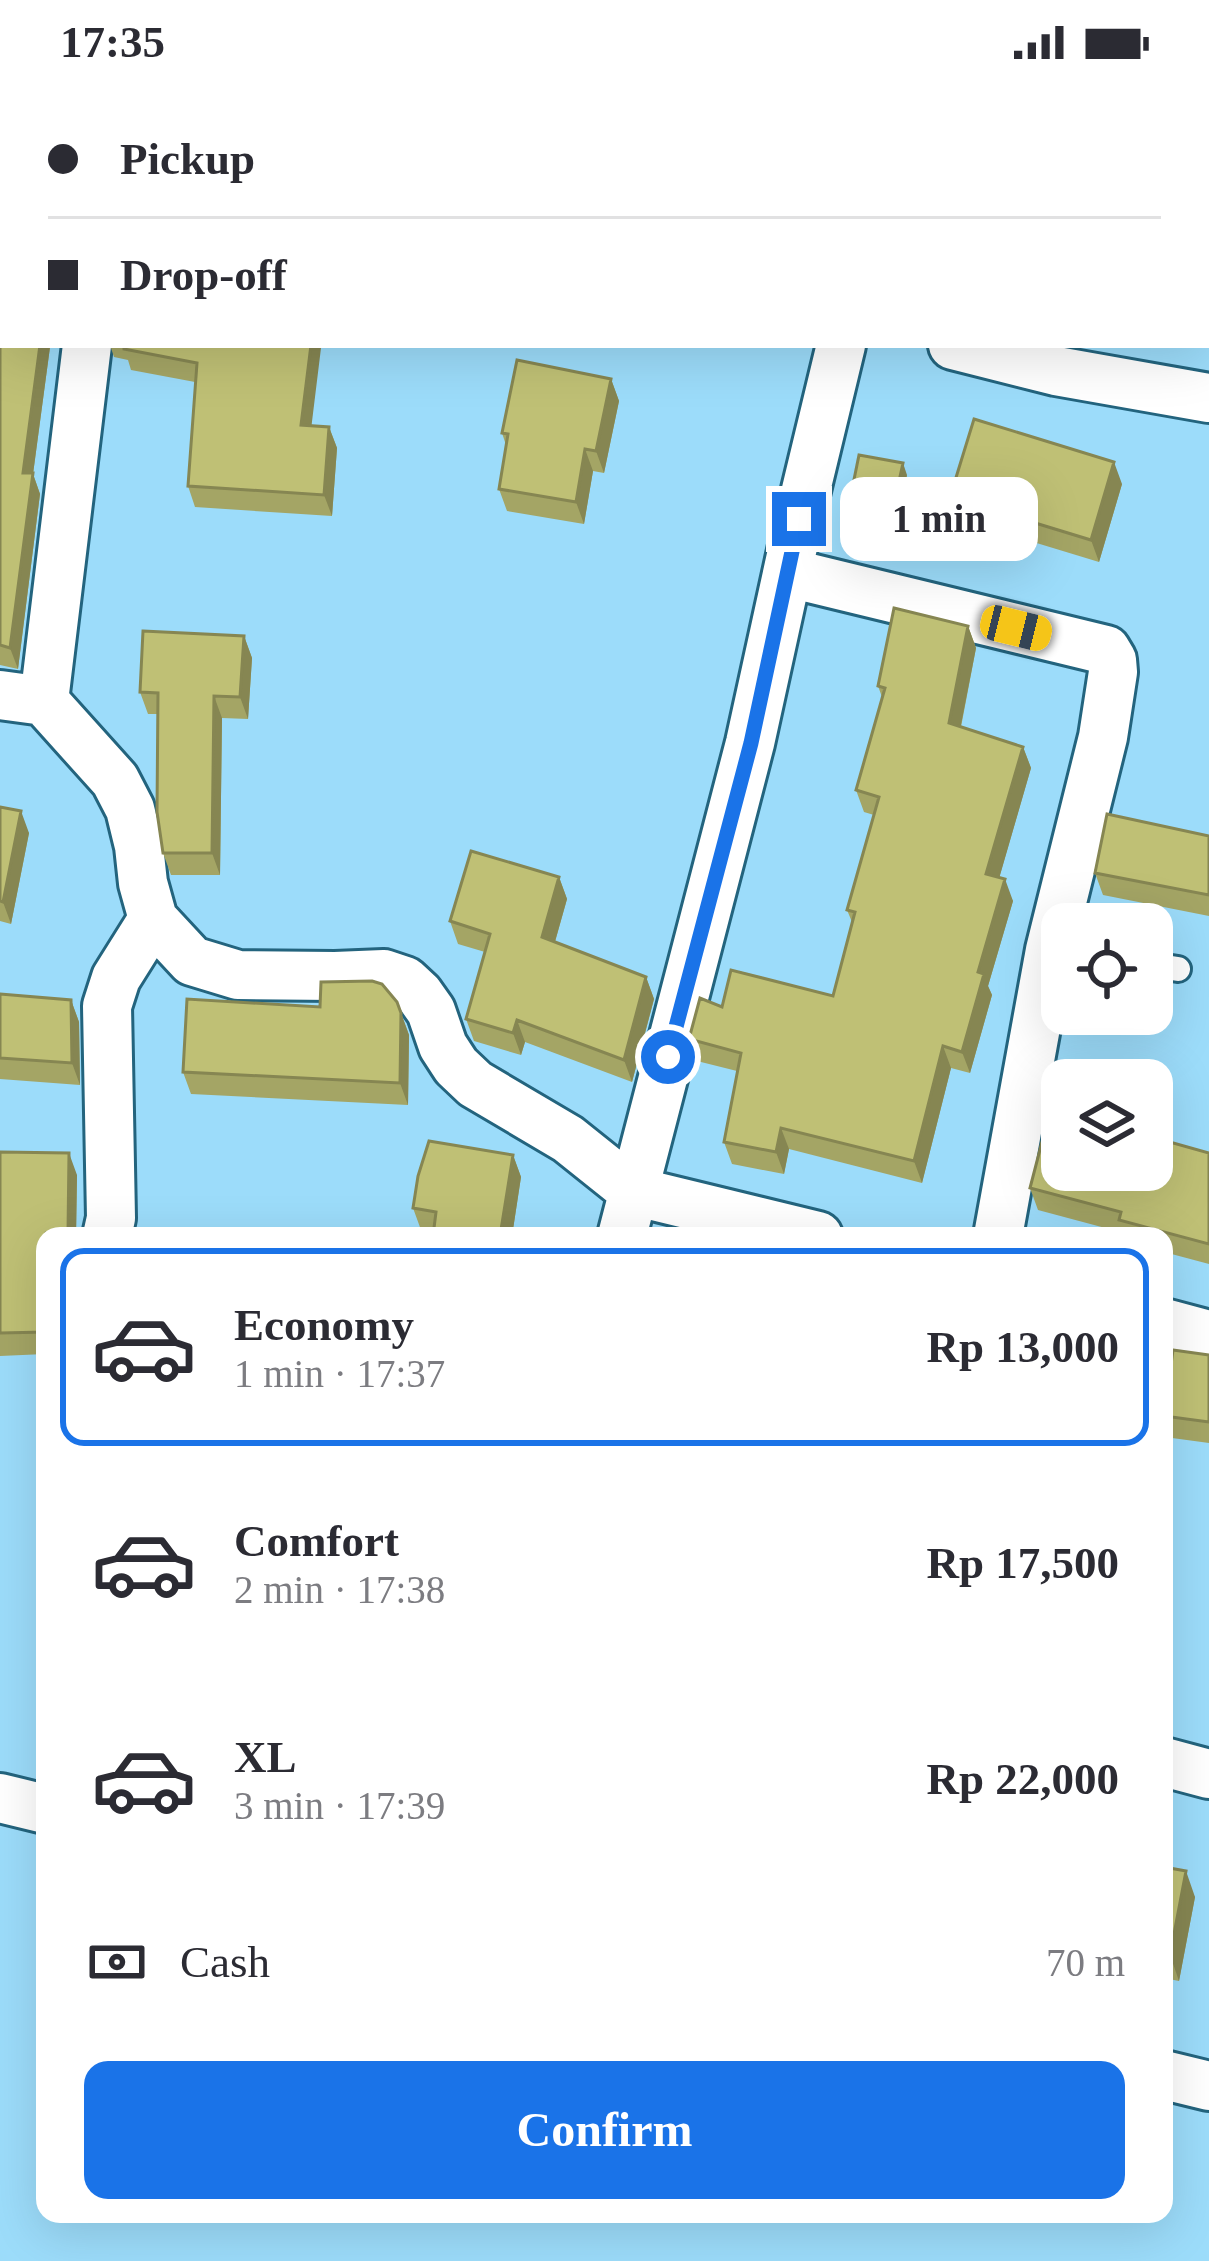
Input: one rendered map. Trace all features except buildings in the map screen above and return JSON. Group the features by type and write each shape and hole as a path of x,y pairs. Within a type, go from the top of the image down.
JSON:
{"street":[{"path":"86,348 22,698 115,780 130,809 153,919 192,961 238,975 384,974 405,981 431,1011 456,1066 475,1084 568,1139 628,1214 740,1227"},
{"path":"628,1214 751,743 840,348"},
{"path":"965,348 1056,371 1209,398"},
{"path":"789,573 1106,650 1113,672 1103,737 1066,903"},
{"path":"109,1227 107,1006 116,978 153,919"},
{"path":"1000,1227 1041,1024"},
{"path":"1173,1325 1209,1334"},
{"path":"1173,1764 1209,1774"},
{"path":"0,1798 36,1807"},
{"path":"1173,2077 1209,2086"}],"route":[{"path":"668,1057 751,743 799,519"}]}
